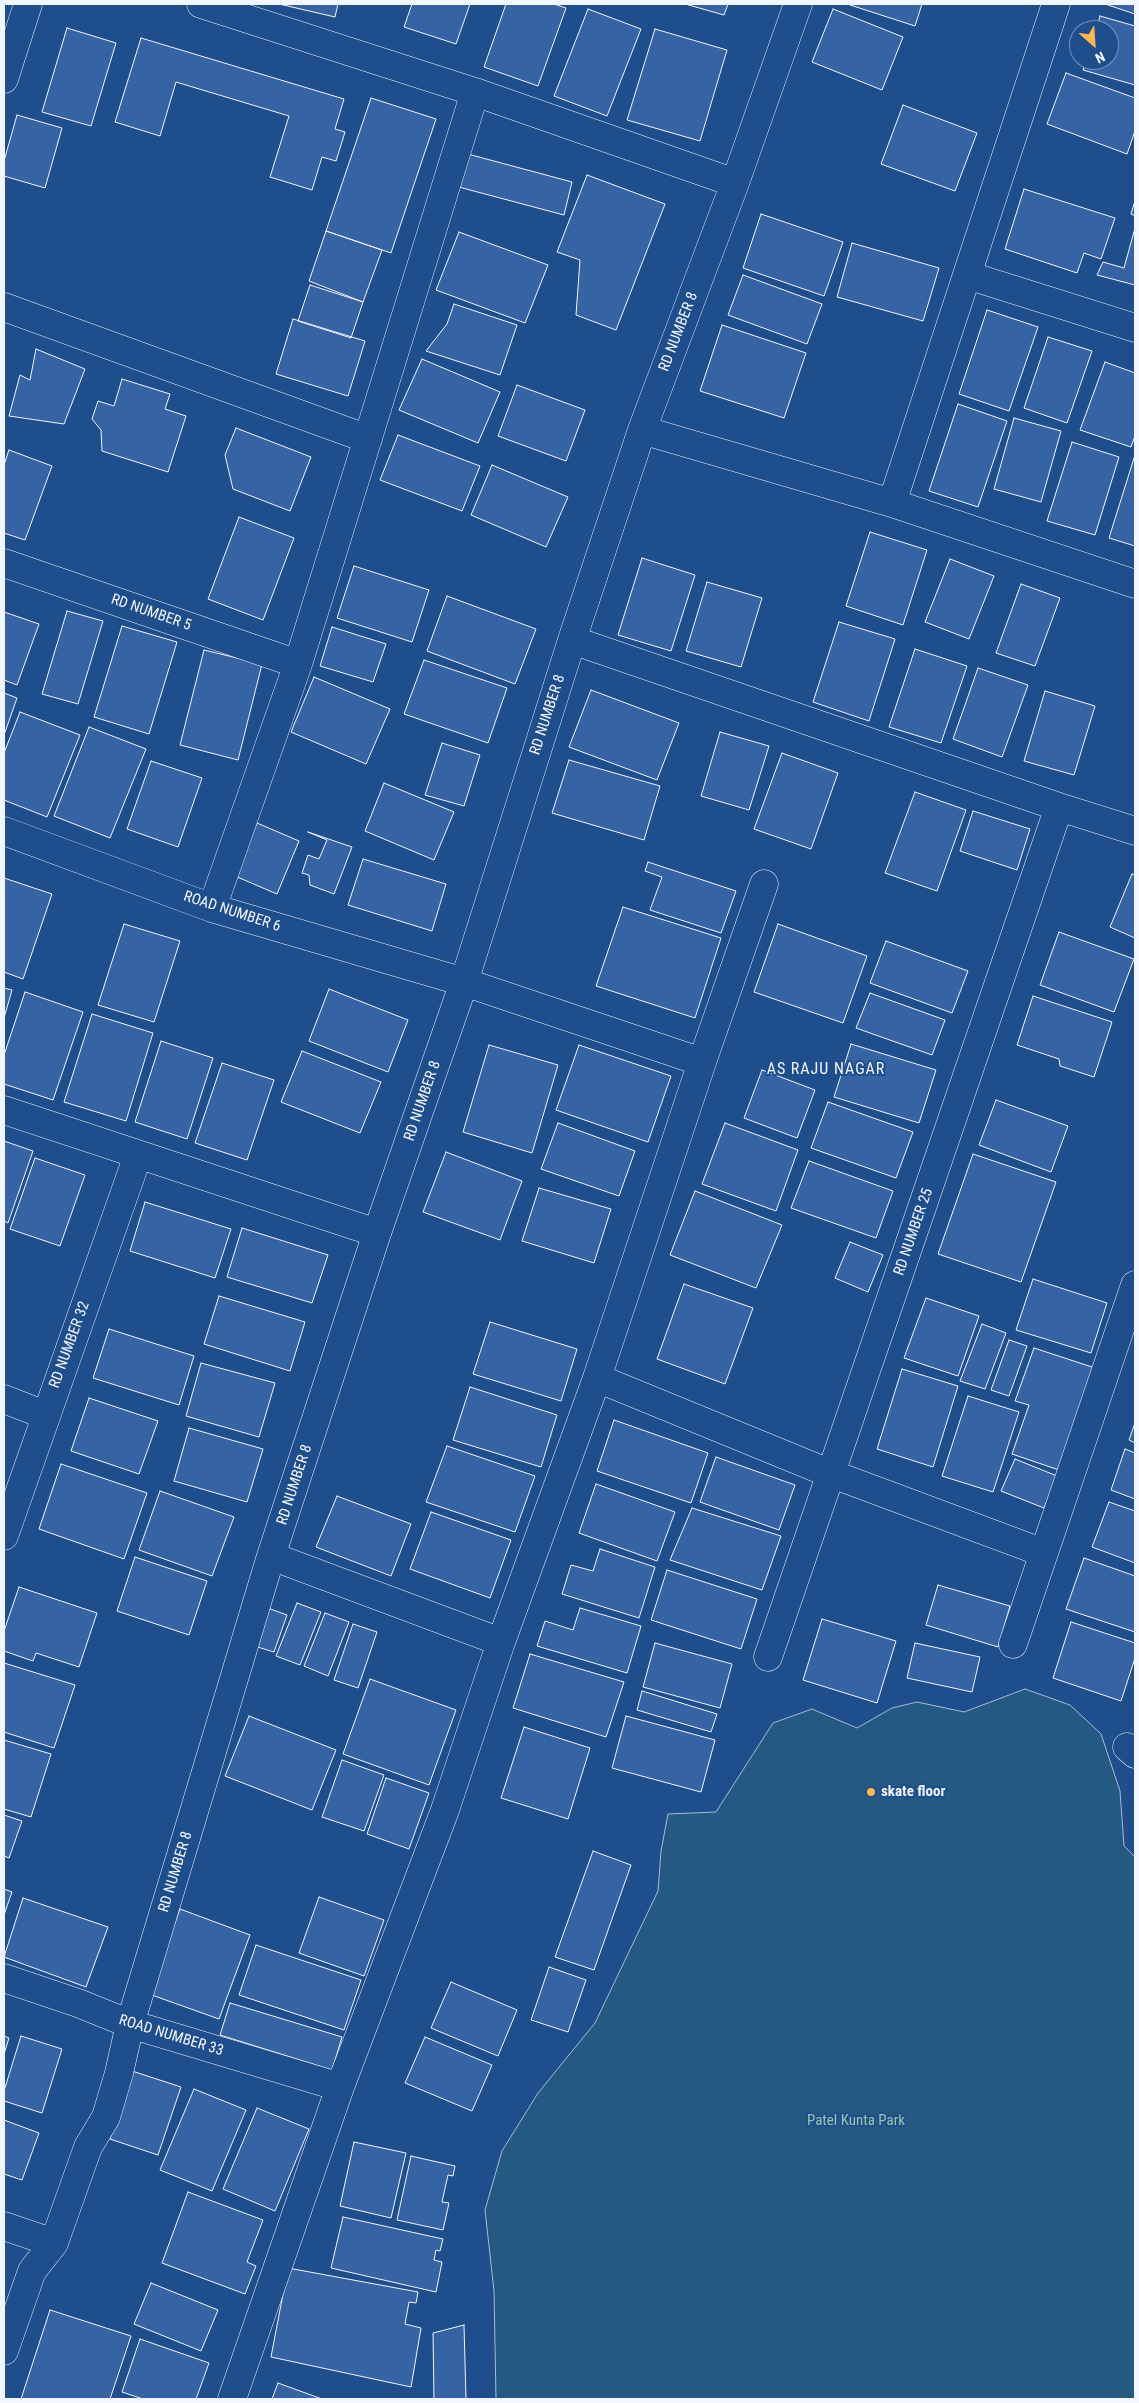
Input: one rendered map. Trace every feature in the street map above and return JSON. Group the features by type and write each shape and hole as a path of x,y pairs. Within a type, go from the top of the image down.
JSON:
{"street":[{"path":"4,79 28,4"},
{"path":"201,4 475,92 735,183"},
{"name":"RD NUMBER 8","path":"4,2351 32,2271 54,2242 88,2147 106,2117 119,2073 130,2024 271,1556 378,1233 464,982 572,640 642,430 735,183 798,4"},
{"path":"892,503 1056,4"},
{"path":"212,908 298,664 475,92"},
{"path":"967,275 1135,328"},
{"path":"4,307 368,439"},
{"path":"642,430 892,503 1135,584"},
{"name":"RD NUMBER 5","path":"4,563 298,664"},
{"path":"572,640 1059,807 1135,831"},
{"name":"RD NUMBER 25","path":"768,1657 1059,807"},
{"name":"ROAD NUMBER 6","path":"4,831 212,908 464,982 702,1062"},
{"path":"232,2399 340,2086 445,1810 501,1642 596,1378 764,884"},
{"path":"4,1110 378,1233"},
{"name":"RD NUMBER 32","path":"4,1536 138,1155"},
{"path":"1013,1644 1044,1553 1126,1343 1135,1285"},
{"path":"596,1378 831,1474 1044,1553"},
{"path":"4,1399 45,1415"},
{"path":"271,1556 501,1642"},
{"name":"ROAD NUMBER 33","path":"4,1978 78,2003 130,2024 340,2086"},
{"path":"4,2226 54,2242"}],"green space":[{"name":"Patel Kunta Park","path":"1025,1689 1070,1705 1101,1734 1120,1791 1124,1846 1135,1857 1135,2399 496,2399 494,2291 485,2210 502,2151 538,2093 595,2023 658,1891 661,1851 668,1814 716,1812 773,1723 812,1709 857,1728 892,1708 917,1702 964,1712"}],"building":[{"path":"279,4 338,4 335,17"},
{"path":"412,4 470,4 456,44 404,27"},
{"path":"506,4 554,4 566,8 538,86 484,67"},
{"path":"685,4 728,4 724,15"},
{"path":"847,4 922,4 915,26"},
{"path":"1105,4 1135,4 1135,14"},
{"path":"588,9 641,29 607,116 554,96"},
{"path":"833,9 903,37 882,90 812,62"},
{"path":"1100,16 1114,20 1099,20"},
{"path":"1119,21 1135,26 1135,85 1083,70 1119,70"},
{"path":"67,28 116,43 91,126 42,112"},
{"path":"655,29 727,50 700,141 627,120"},
{"path":"141,38 344,99 335,129 345,132 336,161 322,157 312,190 270,177 289,116 176,82 160,136 115,122"},
{"path":"1066,73 1135,98 1135,131 1127,154 1047,124"},
{"path":"371,98 436,119 391,253 326,231"},
{"path":"903,105 977,133 955,191 881,164"},
{"path":"17,115 62,128 45,188 4,176 4,161"},
{"path":"464,153 572,182 564,215 455,186"},
{"path":"587,175 665,204 616,330 576,315 580,260 557,252"},
{"path":"1024,189 1115,218 1101,259 1084,253 1077,273 1005,249"},
{"path":"1135,201 1135,216 1131,214"},
{"path":"761,214 843,242 824,296 743,268"},
{"path":"1135,228 1135,285 1097,275 1103,262 1124,268"},
{"path":"326,231 382,250 363,302 309,281"},
{"path":"459,232 548,265 525,323 436,290"},
{"path":"852,243 939,268 923,321 837,297"},
{"path":"743,275 822,304 807,344 728,315"},
{"path":"310,285 363,302 351,338 298,321"},
{"path":"454,304 517,325 500,375 426,351 447,324"},
{"path":"987,310 1038,327 1009,411 959,394"},
{"path":"293,319 365,341 348,396 276,374"},
{"path":"722,325 806,353 784,418 700,391"},
{"path":"1048,337 1092,351 1067,423 1024,408"},
{"path":"36,349 85,369 64,424 9,416 20,375 30,380"},
{"path":"422,359 500,392 478,443 399,410"},
{"path":"1105,362 1135,373 1135,436 1131,447 1080,430"},
{"path":"122,379 170,394 165,409 186,416 168,472 102,451 101,430 92,419 98,401 114,406"},
{"path":"517,385 585,410 566,461 498,436"},
{"path":"958,404 1007,421 978,507 929,491"},
{"path":"1014,418 1061,431 1041,502 994,489"},
{"path":"236,428 311,457 290,511 233,489 225,455"},
{"path":"398,435 480,466 462,511 380,480"},
{"path":"1072,442 1119,457 1095,535 1047,521"},
{"path":"9,450 52,466 25,540 4,533 4,465"},
{"path":"1135,458 1135,546 1109,538"},
{"path":"492,465 568,497 546,547 471,515"},
{"path":"239,517 294,538 263,620 208,599"},
{"path":"870,532 927,550 903,625 846,606"},
{"path":"642,558 695,575 671,651 618,635"},
{"path":"950,559 994,576 969,639 925,622"},
{"path":"354,566 429,590 412,642 337,618"},
{"path":"707,582 762,598 741,667 686,651"},
{"path":"1021,584 1060,598 1035,666 996,653"},
{"path":"447,596 536,629 515,684 427,651"},
{"path":"67,611 103,621 78,704 42,694"},
{"path":"4,612 39,624 17,685 4,680"},
{"path":"839,622 895,639 869,721 813,702"},
{"path":"122,626 177,642 149,734 94,717"},
{"path":"332,627 386,644 373,682 320,666"},
{"path":"915,649 967,666 941,743 889,727"},
{"path":"204,650 262,664 238,760 180,745"},
{"path":"424,660 507,688 488,743 404,714"},
{"path":"978,668 1028,685 1002,757 953,739"},
{"path":"314,677 390,709 366,764 291,732"},
{"path":"591,690 679,723 657,780 569,747"},
{"path":"1045,691 1095,706 1074,775 1024,761"},
{"path":"4,693 17,698 4,735"},
{"path":"20,712 80,735 47,817 4,800 4,753"},
{"path":"89,727 146,749 110,838 54,816"},
{"path":"720,732 769,746 749,810 701,796"},
{"path":"442,743 480,755 464,806 425,795"},
{"path":"782,753 838,773 811,849 754,829"},
{"path":"569,760 660,786 644,840 552,813"},
{"path":"151,761 202,778 178,847 127,829"},
{"path":"384,783 454,812 434,860 365,831"},
{"path":"915,792 966,810 937,891 885,873"},
{"path":"973,811 1030,829 1017,870 960,851"},
{"path":"257,823 299,841 277,894 235,876"},
{"path":"308,832 352,847 334,894 310,885 309,875 302,873 308,855 319,859 327,840"},
{"path":"363,859 446,884 432,931 348,905"},
{"path":"648,862 736,891 721,933 650,910 662,877 645,871"},
{"path":"1132,874 1135,875 1135,938 1110,927"},
{"path":"4,878 52,894 23,979 4,972"},
{"path":"623,907 721,938 695,1018 596,986"},
{"path":"124,924 180,941 154,1022 98,1005"},
{"path":"778,924 867,956 843,1023 754,992"},
{"path":"1059,932 1134,959 1114,1012 1040,985"},
{"path":"886,941 968,971 952,1013 870,983"},
{"path":"4,988 12,990 4,1018"},
{"path":"329,989 408,1020 388,1072 309,1041"},
{"path":"25,992 83,1012 53,1100 4,1084 4,1055"},
{"path":"870,993 945,1020 932,1055 856,1028"},
{"path":"1033,996 1112,1022 1094,1077 1060,1066 1059,1059 1017,1045"},
{"path":"92,1014 153,1033 126,1121 64,1102"},
{"path":"161,1041 213,1058 187,1139 135,1122"},
{"path":"851,1044 936,1070 919,1123 834,1097"},
{"path":"489,1045 558,1065 532,1153 463,1132"},
{"path":"579,1045 671,1076 648,1142 556,1110"},
{"path":"302,1051 381,1082 360,1133 281,1102"},
{"path":"222,1063 274,1080 247,1160 195,1143"},
{"path":"762,1070 815,1090 797,1138 744,1118"},
{"path":"996,1100 1068,1126 1051,1172 979,1145"},
{"path":"828,1102 913,1132 896,1178 811,1148"},
{"path":"558,1123 635,1151 619,1196 541,1169"},
{"path":"725,1123 798,1150 776,1211 702,1184"},
{"path":"4,1141 33,1151 8,1223 4,1221"},
{"path":"446,1152 522,1181 500,1240 423,1212"},
{"path":"973,1154 1056,1182 1021,1282 938,1254"},
{"path":"35,1158 85,1175 60,1246 10,1229"},
{"path":"809,1161 893,1191 876,1238 791,1208"},
{"path":"539,1188 611,1209 594,1263 522,1241"},
{"path":"695,1191 782,1225 756,1288 670,1255"},
{"path":"145,1202 231,1229 215,1278 130,1251"},
{"path":"242,1228 328,1255 312,1303 227,1277"},
{"path":"850,1242 883,1255 868,1292 835,1278"},
{"path":"1033,1279 1107,1303 1091,1353 1016,1330"},
{"path":"684,1284 753,1308 725,1384 657,1359"},
{"path":"219,1296 305,1322 290,1371 204,1344"},
{"path":"926,1298 979,1316 958,1376 904,1358"},
{"path":"490,1322 577,1349 561,1401 473,1374"},
{"path":"982,1324 1006,1333 985,1389 960,1381"},
{"path":"109,1329 194,1356 179,1405 93,1378"},
{"path":"1009,1340 1027,1346 1009,1396 991,1390"},
{"path":"1034,1348 1095,1368 1059,1470 1012,1454 1029,1405 1015,1401"},
{"path":"201,1363 275,1383 259,1437 186,1416"},
{"path":"902,1369 958,1386 933,1467 877,1449"},
{"path":"470,1387 557,1415 541,1467 453,1440"},
{"path":"968,1396 1019,1412 993,1492 942,1476"},
{"path":"89,1398 158,1421 139,1474 71,1451"},
{"path":"614,1420 708,1453 691,1503 597,1471"},
{"path":"1135,1423 1135,1443 1129,1440"},
{"path":"189,1428 263,1449 247,1502 174,1481"},
{"path":"447,1446 535,1476 515,1532 426,1502"},
{"path":"1125,1449 1135,1453 1135,1499 1111,1490"},
{"path":"716,1457 795,1485 779,1530 700,1502"},
{"path":"1015,1459 1057,1476 1044,1508 1001,1491"},
{"path":"61,1464 147,1493 124,1559 39,1529"},
{"path":"596,1484 675,1512 657,1561 579,1533"},
{"path":"160,1491 234,1517 212,1576 139,1550"},
{"path":"337,1496 411,1524 391,1576 316,1547"},
{"path":"1109,1502 1135,1511 1135,1563 1092,1547"},
{"path":"692,1508 781,1536 762,1590 670,1560"},
{"path":"431,1512 511,1540 490,1598 410,1569"},
{"path":"600,1549 655,1567 639,1618 562,1594 571,1565 593,1571"},
{"path":"135,1557 207,1581 189,1635 117,1611"},
{"path":"1084,1558 1135,1576 1135,1632 1066,1609"},
{"path":"667,1570 757,1599 741,1649 651,1620"},
{"path":"938,1585 1010,1606 998,1647 926,1625"},
{"path":"19,1587 97,1613 79,1667 36,1653 33,1661 4,1651 4,1631"},
{"path":"297,1603 321,1612 300,1665 276,1656"},
{"path":"265,1607 287,1615 274,1652 251,1645"},
{"path":"580,1608 641,1626 627,1673 537,1646 545,1621 573,1630"},
{"path":"325,1613 349,1622 328,1676 304,1666"},
{"path":"822,1619 896,1641 877,1703 803,1680"},
{"path":"1071,1622 1135,1643 1135,1658 1121,1701 1053,1678"},
{"path":"353,1624 377,1632 358,1688 334,1680"},
{"path":"655,1643 732,1664 720,1708 643,1687"},
{"path":"915,1643 980,1657 972,1692 907,1678"},
{"path":"530,1654 624,1682 606,1737 513,1708"},
{"path":"4,1663 75,1685 54,1748 4,1732"},
{"path":"370,1679 456,1710 429,1785 343,1754"},
{"path":"642,1691 717,1714 711,1732 637,1710"},
{"path":"249,1716 336,1750 312,1810 225,1776"},
{"path":"626,1716 715,1740 701,1792 612,1768"},
{"path":"524,1727 590,1748 568,1819 501,1798"},
{"path":"4,1740 51,1754 31,1817 4,1809"},
{"path":"342,1760 384,1775 364,1831 322,1817"},
{"path":"386,1778 429,1793 409,1849 367,1834"},
{"path":"4,1815 22,1821 9,1858 4,1856"},
{"path":"593,1851 631,1865 594,1970 555,1957"},
{"path":"4,1889 12,1892 4,1915"},
{"path":"319,1897 384,1920 364,1976 299,1953"},
{"path":"23,1898 108,1927 86,1987 4,1957"},
{"path":"180,1909 250,1935 219,2019 149,1994"},
{"path":"256,1945 361,1980 344,2030 239,1995"},
{"path":"549,1967 586,1980 568,2032 531,2020"},
{"path":"451,1982 517,2010 498,2056 431,2028"},
{"path":"230,2003 342,2037 332,2070 220,2035"},
{"path":"4,2036 9,2038 4,2054"},
{"path":"21,2036 62,2049 42,2113 4,2101 4,2091"},
{"path":"425,2037 492,2065 472,2111 405,2083"},
{"path":"132,2071 181,2087 158,2155 110,2139"},
{"path":"194,2089 246,2110 212,2191 160,2170"},
{"path":"257,2108 309,2129 275,2211 223,2189"},
{"path":"4,2120 39,2133 22,2180 4,2174"},
{"path":"354,2142 406,2153 391,2218 340,2206"},
{"path":"411,2156 455,2166 453,2176 448,2175 442,2202 449,2203 443,2230 397,2220"},
{"path":"188,2192 263,2220 247,2262 256,2266 245,2294 162,2263"},
{"path":"343,2217 443,2239 440,2251 436,2250 434,2260 442,2262 436,2292 331,2268"},
{"path":"288,2268 418,2292 416,2303 409,2302 405,2324 421,2328 411,2387 271,2357"},
{"path":"151,2283 218,2310 201,2351 134,2324"},
{"path":"50,2310 131,2336 110,2399 21,2399"},
{"path":"464,2325 466,2399 434,2399 433,2333"},
{"path":"140,2339 209,2363 196,2399 143,2399 122,2392"},
{"path":"278,2383 322,2399 272,2399"}],"place":[{"name":"skate floor","path":"871,1792"}],"district":[{"name":"AS RAJU NAGAR","path":"826,1070"}]}
